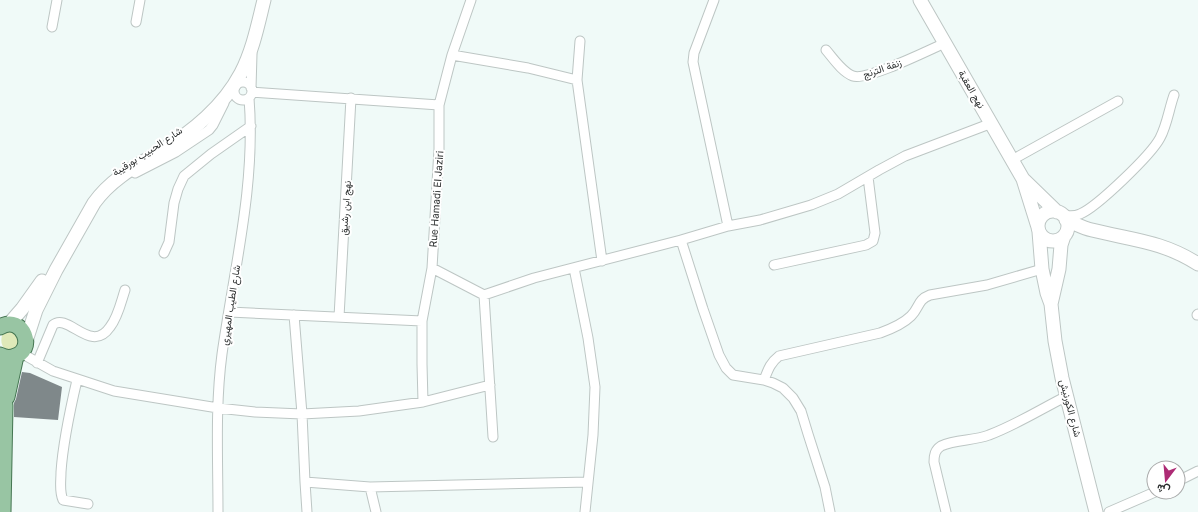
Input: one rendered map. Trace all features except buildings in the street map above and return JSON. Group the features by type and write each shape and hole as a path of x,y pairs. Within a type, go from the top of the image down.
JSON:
{"main road":[{"path":"3,325 15,325 21,329 24,334 5,406"},
{"path":"0,355 10,358 21,350"},
{"path":"0,368 5,406 2,512"}],"street":[{"path":"52,27 57,0"},
{"path":"136,22 140,0"},
{"name":"شارع الحبيب بورقيبة","path":"231,88 257,0"},
{"name":"شارع الحبيب بورقيبة","path":"3,325 22,310 38,288 93,202 102,192 112,182 179,140 207,118 242,72 252,44 264,0"},
{"name":"Rue Hamadi El Jaziri","path":"423,402 422,321 432,268 439,149 439,105 452,55 471,0"},
{"path":"714,0 694,53 693,62 728,226"},
{"name":"نهج العقبة","path":"920,0 1023,179"},
{"path":"580,42 577,80 602,261"},
{"name":"زنفة الترنج","path":"826,50 846,71 854,76 860,76 871,74 945,43"},
{"name":"شارع الحبيب بورقيبة","path":"251,93 252,44"},
{"path":"452,55 528,68 577,80"},
{"path":"243,82 250,86 251,93 246,100 239,99 236,97 231,88 243,82"},
{"path":"251,93 351,98 439,105"},
{"name":"شارع الطيب المهيري","path":"218,512 218,408 222,356 247,198 251,126 251,93"},
{"path":"1023,179 1039,230 1048,240 1057,240 1063,223 1085,212 1098,202 1155,146 1163,131 1174,94"},
{"name":"نهج ابن رشيق","path":"339,317 351,98"},
{"path":"1012,160 1118,101"},
{"path":"432,268 484,295 534,278 681,240 728,226 760,220 811,205 838,194 905,156 992,123"},
{"path":"164,253 169,242 172,215 178,189 184,176 211,154 251,126"},
{"path":"774,265 866,245 873,241 875,233 868,176"},
{"path":"1023,179 1063,223 1059,269 1051,304"},
{"name":"شارع الحبيب بورقيبة","path":"21,350 36,310 52,276 93,202"},
{"path":"1051,304 1042,269 1039,221 1042,216 1052,211 1063,223 1131,238 1167,248 1198,264"},
{"path":"681,240 719,355 726,368 729,372 738,377 764,380 783,388 793,398 801,411 825,488 830,512"},
{"path":"574,268 588,338 594,387 593,435 585,512"},
{"path":"764,380 768,367 772,361 779,356 880,333 895,327 912,315 919,302 924,297 988,285 1042,269"},
{"path":"37,363 53,325 56,322 61,322 93,337 105,333 114,321 125,290"},
{"path":"484,295 493,437"},
{"name":"شارع الكورنيش","path":"1051,304 1055,341 1096,512"},
{"path":"229,312 422,321"},
{"path":"294,315 302,414 307,512"},
{"path":"21,350 37,363 53,371 114,391 218,408 302,414 359,411 423,402 490,385"},
{"path":"77,380 62,456 60,494 62,500 88,504"},
{"path":"946,512 934,462 934,457 938,449 942,446 989,435 1014,424 1067,396"},
{"path":"1186,477 1198,471"},
{"path":"305,482 370,487 588,482"},
{"path":"370,487 376,512"},
{"path":"1109,512 1146,496"}],"green space":[{"path":"12,330 20,340 15,350 7,350 2,345 2,335 4,332"}]}
